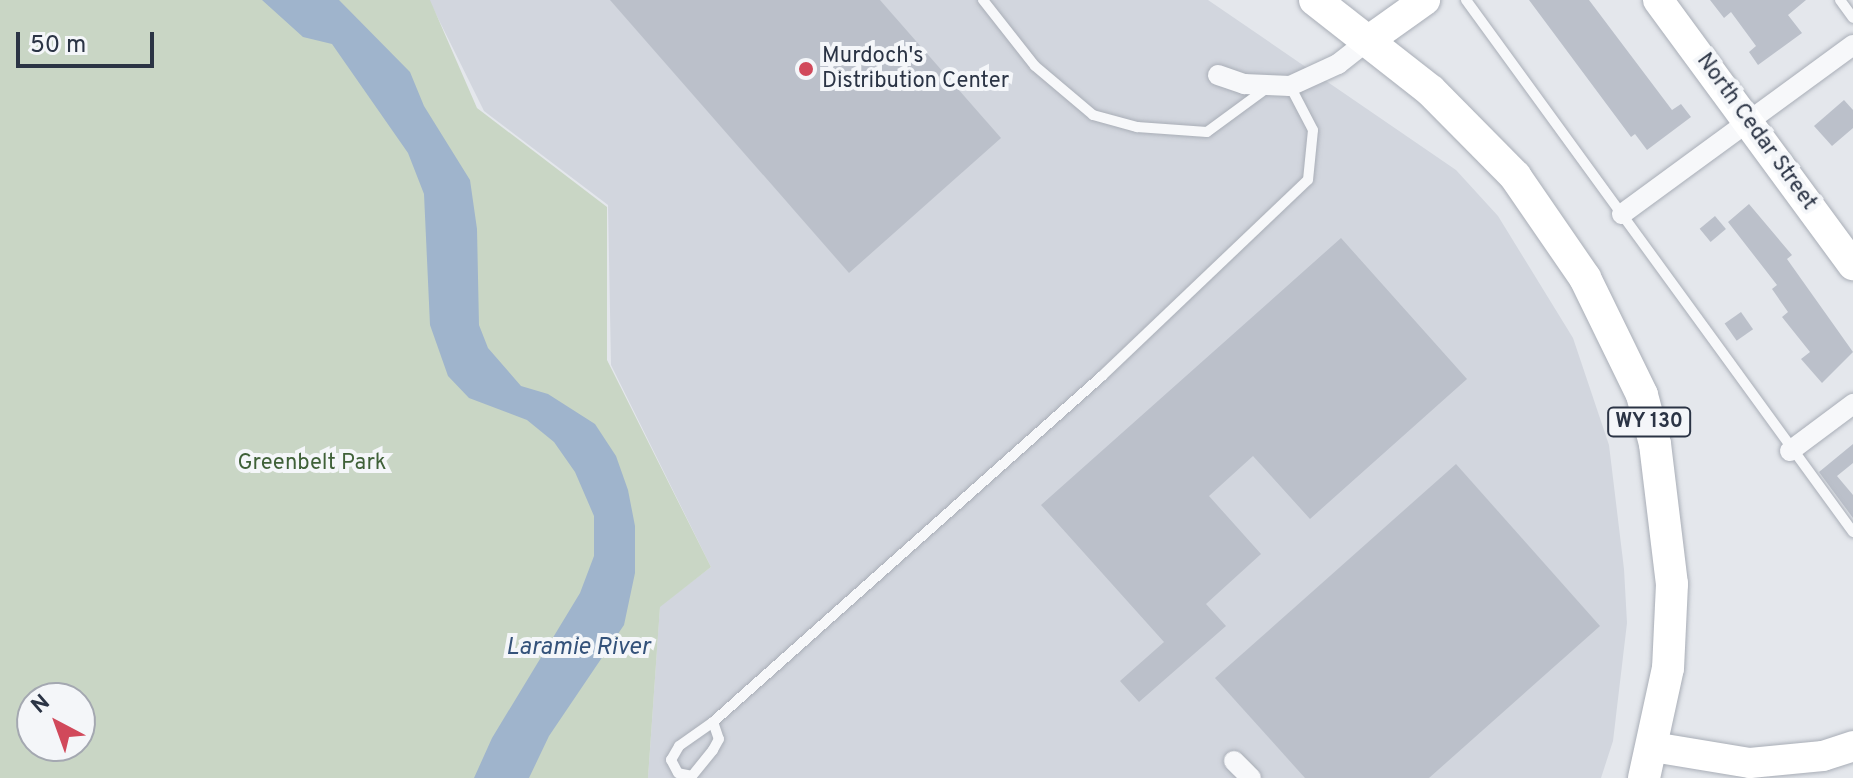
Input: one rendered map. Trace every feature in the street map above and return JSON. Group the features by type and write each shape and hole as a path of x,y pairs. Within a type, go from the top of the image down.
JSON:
{"main road":[{"name":"WY 130","path":"1315,0 1369,40 1461,120 1538,206 1585,278 1642,395 1655,444 1672,584 1668,668 1644,778"}],"street":[{"path":"1218,75 1279,86 1338,64 1425,0"},
{"name":"North Cedar Street","path":"1658,0 1853,265"},
{"path":"1622,214 1853,45"},
{"path":"1790,451 1853,404"},
{"path":"1653,747 1750,763 1823,756 1853,746"},
{"path":"1234,761 1251,778"}],"lane":[{"path":"713,722 719,739 713,750 692,776 678,773 671,760 679,746 713,722 1091,387 1308,180 1313,130 1279,86 1207,132 1137,127 1093,115 1035,66 983,0"},
{"path":"1466,0 1790,451 1853,532"},
{"path":"1840,0 1853,18"}],"shaded area":[{"path":"429,0 1208,0 1456,170 1498,216 1573,338 1609,445 1624,569 1627,623 1613,741 1601,778 648,778 660,606 711,567 611,365 608,205 484,111"}],"green space":[{"name":"Greenbelt Park","path":"0,0 430,0 477,108 607,207 607,360 711,567 660,607 648,778 0,778"}],"water":[{"name":"Laramie River","path":"262,0 339,0 410,72 424,106 470,180 477,229 479,325 488,348 521,386 548,394 595,424 616,456 628,490 635,526 635,573 624,625 549,736 529,778 474,778 492,738 580,593 594,556 594,516 575,472 554,442 527,420 469,398 448,376 430,325 424,194 408,153 332,44 303,37"}],"building":[{"name":"Murdoch's Distribution Center","path":"610,0 880,0 1001,138 849,273"},
{"path":"1529,0 1589,0 1672,110 1681,104 1691,117 1647,150 1635,134 1631,137"},
{"path":"1710,0 1806,0 1788,15 1802,33 1758,65 1749,52 1756,46 1731,12 1724,18"},
{"path":"1844,100 1853,110 1853,128 1832,146 1814,126"},
{"path":"1749,204 1792,255 1787,259 1853,352 1822,383 1801,359 1810,352 1782,317 1788,312 1772,289 1777,285 1728,222"},
{"path":"1715,216 1726,229 1711,242 1700,229"},
{"path":"1341,238 1467,379 1310,519 1253,456 1209,496 1261,554 1206,604 1226,626 1139,702 1120,681 1164,642 1041,505"},
{"path":"1741,312 1753,329 1737,341 1725,323"},
{"path":"1853,444 1853,463 1837,476 1853,495 1853,518 1819,472"},
{"path":"1456,464 1600,626 1429,778 1305,778 1215,678"}],"place":[{"name":"Murdoch's Distribution Center","path":"806,69"}]}
